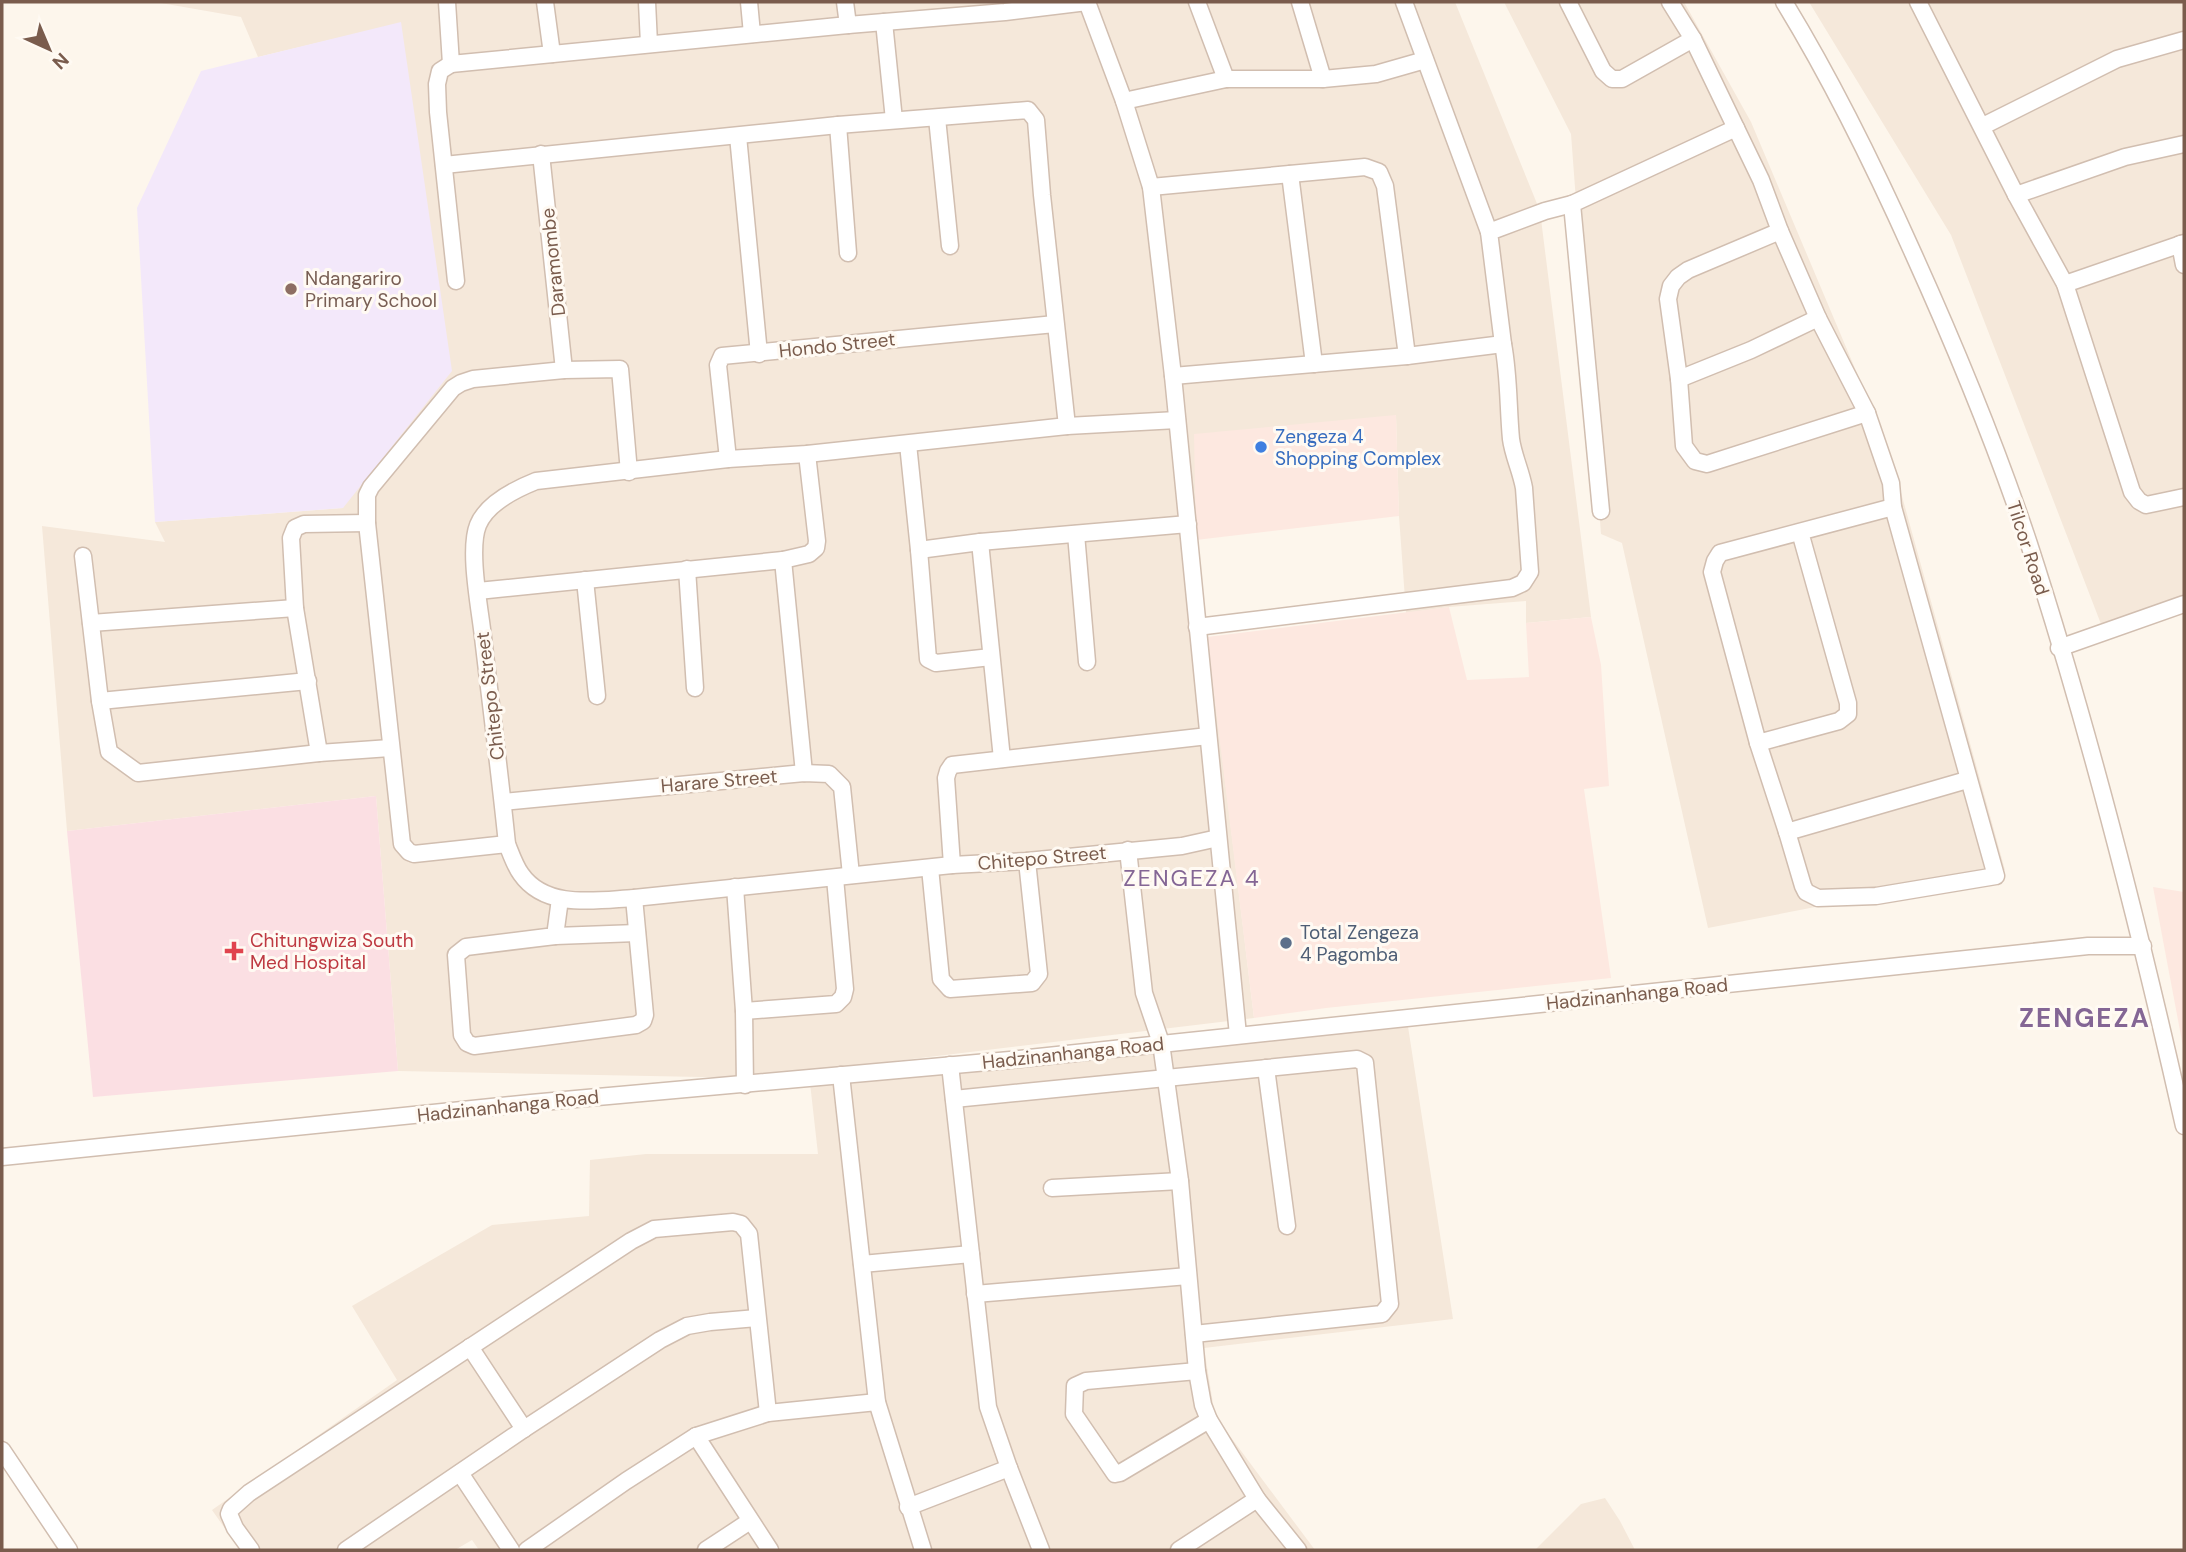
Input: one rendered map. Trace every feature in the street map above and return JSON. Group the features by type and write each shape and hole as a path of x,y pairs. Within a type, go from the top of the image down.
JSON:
{"street":[{"path":"447,2 451,64"},
{"path":"545,2 552,54"},
{"path":"646,2 649,44"},
{"path":"749,2 752,34"},
{"path":"845,2 848,24"},
{"path":"456,281 438,84 440,71 451,64 884,22 978,8 1087,2 1124,101 1151,187 1173,376 1238,1035"},
{"path":"1197,2 1226,79"},
{"path":"1300,2 1323,79"},
{"path":"1197,627 1512,588 1523,583 1530,572 1524,488 1511,442 1506,358 1489,232 1404,2"},
{"path":"1568,2 1603,71 1612,79 1622,79 1693,39"},
{"path":"1671,2 1693,39 1761,180 1818,318 1867,414 1891,484 1893,507 1996,876 1876,895 1818,898 1806,892 1803,886 1758,743 1712,572 1720,553 1893,507"},
{"name":"Tilcor Road","path":"1784,2 1859,139 1898,220 1951,340 2028,543 2143,946 2184,1126"},
{"path":"1925,4 2016,195 2065,284 2132,492 2139,502 2146,505 2184,497"},
{"path":"884,22 894,120"},
{"path":"1983,126 2117,59 2184,40"},
{"path":"1124,101 1226,79 1323,79 1376,74 1425,60"},
{"path":"444,165 838,125 1023,109 1031,112 1035,117 1067,426"},
{"path":"937,118 950,246"},
{"path":"838,125 848,253"},
{"path":"1489,232 1572,204 1736,128"},
{"path":"738,136 759,354"},
{"path":"2016,195 2125,157 2184,144"},
{"name":"Daramombe","path":"541,154 564,370"},
{"path":"1151,187 1365,167 1373,169 1381,176 1387,200 1407,356"},
{"path":"1290,174 1314,364"},
{"path":"1572,204 1601,511"},
{"path":"1780,231 1688,270 1671,286 1668,299 1679,379 1684,446 1695,461 1707,464 1867,414"},
{"path":"2065,284 2182,243 2184,265"},
{"path":"1679,379 1751,350 1818,318"},
{"name":"Hondo Street","path":"728,459 718,365 722,356 1055,324"},
{"path":"1173,376 1407,356 1503,344"},
{"path":"508,844 414,854 405,849 400,838 367,523 367,495 453,388 473,379 564,370 620,369 629,472"},
{"name":"Chitepo Street","path":"1177,420 1067,426 807,454 728,459 536,481 521,487 495,504 482,517 474,545 478,591 508,844 521,874 530,884 560,899 584,901 634,898 952,865 1027,862 1182,846 1217,838"},
{"path":"908,444 928,659 936,663 991,657"},
{"path":"478,591 783,560 809,554 816,548 817,541 807,454"},
{"path":"319,753 295,608 290,538 295,528 304,523 367,523"},
{"path":"919,550 979,542 1188,524"},
{"path":"1758,743 1839,721 1848,714 1849,703 1800,532"},
{"path":"1076,534 1087,662"},
{"path":"979,542 1002,759"},
{"path":"83,556 100,701 109,752 138,773 390,748"},
{"path":"783,560 804,773"},
{"path":"687,569 695,688"},
{"path":"585,580 597,696"},
{"path":"2059,648 2184,604"},
{"path":"91,623 295,608"},
{"path":"100,701 308,681"},
{"path":"952,865 947,771 956,764 1208,736"},
{"name":"Harare Street","path":"503,802 804,773 829,774 842,787 851,875"},
{"path":"1787,832 1968,780"},
{"path":"1128,850 1144,993 1161,1043 1180,1181 1197,1371 1203,1405 1209,1420 1257,1499 1298,1550"},
{"path":"930,868 941,979 950,989 1032,983 1039,974 1027,862"},
{"path":"744,1012 836,1004 842,1000 845,989 835,878"},
{"path":"734,887 744,1012 745,1084"},
{"path":"634,898 645,1015 640,1023 474,1046 467,1044 462,1035 455,960 459,951 466,947 555,936 637,933"},
{"path":"555,936 560,899"},
{"name":"Hadzinanhanga Road","path":"2,1157 531,1103 950,1065 2075,947 2143,946"},
{"path":"954,1099 1357,1059 1365,1063 1390,1304 1382,1314 1194,1334"},
{"path":"950,1065 988,1407 1041,1550"},
{"path":"1266,1068 1286,1226"},
{"path":"841,1075 877,1402 923,1550"},
{"path":"1052,1188 1180,1181"},
{"path":"251,1550 235,1528 229,1514 249,1493 631,1241 654,1229 733,1222 745,1228 749,1234 768,1413"},
{"path":"862,1264 971,1254"},
{"path":"975,1294 1188,1276"},
{"path":"346,1550 660,1340 687,1326 757,1318"},
{"path":"470,1347 524,1429"},
{"path":"1197,1371 1086,1381 1075,1385 1074,1414 1115,1474 1209,1420"},
{"path":"527,1550 626,1480 696,1436 768,1413 877,1402"},
{"path":"696,1436 770,1550"},
{"path":"2,1450 69,1550"},
{"path":"908,1507 1009,1468"},
{"path":"460,1473 511,1550"},
{"path":"1179,1550 1257,1499"},
{"path":"706,1550 750,1521"}],"shaded area":[{"path":"155,2 1455,2 1540,211 1591,617 1526,623 1526,601 1406,613 1396,415 1196,540 1254,1018 753,1078 398,1071 376,796 67,831 42,526 165,542 155,522 343,508 401,23 258,57 241,17"},
{"path":"1504,2 1684,2 1751,122 1889,449 2005,870 1708,928 1622,543 1601,534 1571,134"},
{"path":"1809,2 2184,2 2184,610 2106,637 1951,235"},
{"name":"Ndangariro Primary School","path":"401,22 452,371 343,508 155,522 137,208 201,71"},
{"path":"1396,415 1399,516 1196,540 1194,434"},
{"path":"1449,607 1467,680 1529,677 1526,623 1591,617 1601,665 1609,786 1584,789 1611,978 1254,1018 1207,637"},
{"name":"Chitungwiza South Med Hospital","path":"376,796 398,1071 93,1097 67,831"},
{"path":"2153,887 2184,892 2184,1052"},
{"path":"1407,1020 1453,1319 1204,1348 1215,1416 1315,1550 479,1550 472,1540 455,1550 240,1550 212,1510 397,1380 352,1306 492,1225 589,1216 590,1160 646,1154 818,1154 810,1083"},
{"path":"1605,1498 1635,1550 1523,1550 1536,1549 1581,1504"}],"place":[{"name":"Ndangariro Primary School","path":"291,289"},
{"name":"Zengeza 4 Shopping Complex","path":"1261,447"},
{"name":"Total Zengeza 4 Pagomba","path":"1286,943"},
{"name":"Chitungwiza South Med Hospital","path":"234,951"}],"district":[{"name":"ZENGEZA 4","path":"1192,878"},
{"name":"ZENGEZA","path":"2085,1018"}]}
